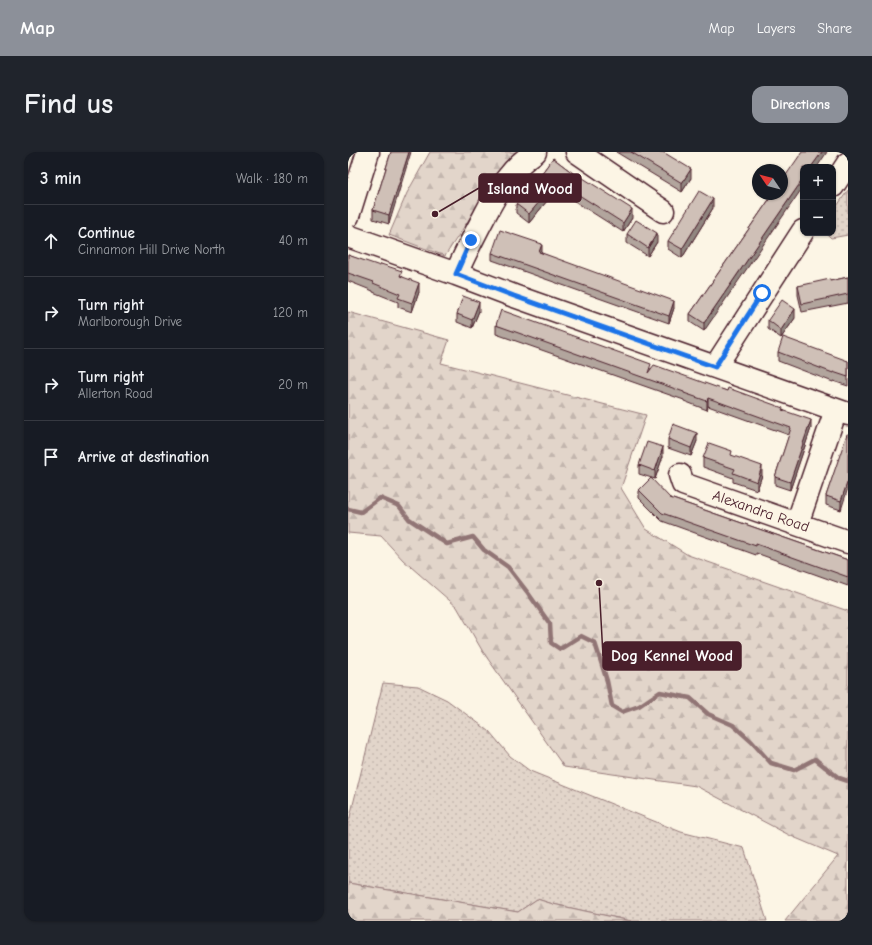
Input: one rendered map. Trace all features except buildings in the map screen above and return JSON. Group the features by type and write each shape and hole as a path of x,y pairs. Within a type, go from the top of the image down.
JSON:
{"street":[{"path":"348,216 368,152"},
{"path":"456,274 471,240 497,191 510,173 527,157 535,152"},
{"path":"577,152 663,211"},
{"path":"836,181 848,163"},
{"path":"348,236 842,412 797,524"},
{"path":"715,367 800,236"},
{"name":"Alexandra Road","path":"680,475 683,484 848,542"}],"green space":[{"path":"430,152 521,152 488,190 445,256 389,235 407,193"},
{"path":"848,190 848,235 831,238 829,236 836,236 836,208"},
{"path":"348,312 449,340 441,363 646,415 621,488 646,529 688,555 848,611 848,921 785,921 838,856 791,836 696,786 564,767 483,652 457,607 403,560 381,536 348,533"},
{"path":"383,683 418,686 447,700 489,731 510,756 530,771 681,832 744,848 767,921 631,921 553,904 537,899 518,912 348,883 348,825"},
{"path":"348,883 518,912 537,899 553,904 631,921 348,921"}],"waterway":[{"path":"348,509 361,512 380,498 399,506 409,519 447,544 473,537 484,550 508,567 528,593 550,624 551,643 560,649 581,636 595,643 607,681 612,706 622,712 639,706 660,692 690,698 708,714 733,725 752,742 771,763 794,770 815,759 839,778 848,781"}],"place":[{"name":"Island Wood","path":"435,214"},
{"name":"Dog Kennel Wood","path":"599,583"}],"route":[{"path":"471,240 456,274 715,367 762,293"}]}
